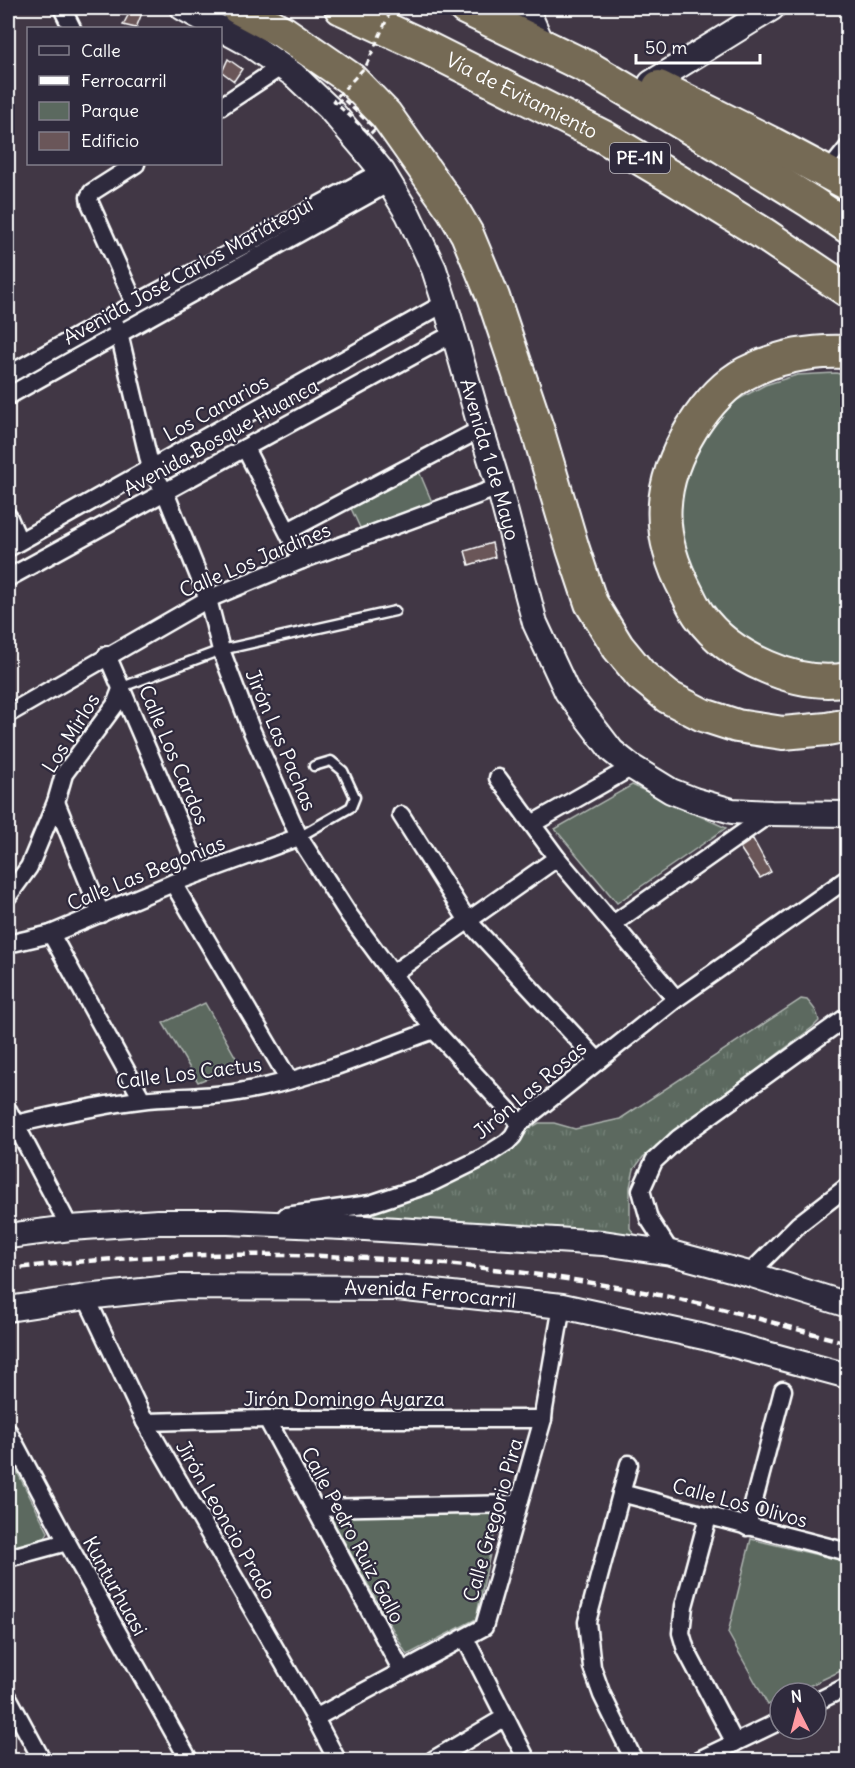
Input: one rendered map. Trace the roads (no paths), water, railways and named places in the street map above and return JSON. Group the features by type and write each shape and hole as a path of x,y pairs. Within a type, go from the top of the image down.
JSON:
{"highway":[{"path":"238,8 283,32 351,79 386,115 453,210 467,234 493,297 538,431 591,603 618,647 635,668 668,696 703,715 737,726 783,733 848,725"},
{"name":"Vía de Evitamiento","path":"341,8 421,45 604,137 762,233 848,291"},
{"name":"PE-1N","path":"465,8 591,69 724,148 848,228"},
{"path":"591,69 651,84 836,178"},
{"path":"848,352 826,351 799,354 771,362 744,374 724,388 704,409 676,457 664,507 667,544 676,573 699,616 727,644 749,659 781,673 814,680 848,680"}],"main road":[{"name":"Avenida 1 de Mayo","path":"183,8 218,27"},
{"path":"526,8 543,46"},
{"path":"651,84 772,8"},
{"name":"Avenida 1 de Mayo","path":"222,29 282,66 328,108 385,177 408,214 434,269 445,303 536,623 567,692 612,751 632,767 671,790 694,800 732,811 848,814"},
{"path":"8,1236 70,1228 158,1222 228,1222 603,1243 672,1253 848,1305"},
{"name":"Avenida Ferrocarril","path":"8,1309 86,1297 179,1287 397,1288 562,1306 704,1337 848,1376"}],"street":[{"path":"62,8 72,27"},
{"path":"222,106 282,66"},
{"path":"132,165 92,192 90,203 135,304"},
{"name":"Avenida José Carlos Mariátegui","path":"8,375 112,316 385,177"},
{"name":"Avenida José Carlos Mariátegui","path":"8,396 385,177"},
{"name":"Los Canarios","path":"13,544 445,303"},
{"name":"Jirón Las Pachas","path":"112,316 119,333 151,468 165,492 208,599 221,650 251,729 299,837 349,915 434,1030 520,1123"},
{"name":"Avenida Bosque Huanca","path":"8,578 454,333"},
{"path":"288,531 481,429"},
{"path":"245,448 302,560"},
{"name":"Calle Los Jardines","path":"8,714 208,599 302,560 499,487"},
{"path":"8,516 13,544"},
{"name":"Calle Los Cardos","path":"108,655 200,872"},
{"name":"Los Mirlos","path":"8,896 29,867 56,802 64,774 115,705 122,687"},
{"path":"532,824 632,767"},
{"path":"498,778 557,858 676,999"},
{"path":"56,802 101,914"},
{"path":"613,924 771,813"},
{"path":"401,815 468,921 598,1061"},
{"name":"Calle Las Begonias","path":"8,944 51,934 200,872 299,837"},
{"path":"392,974 557,858"},
{"name":"Jirón Las Rosas","path":"228,1222 369,1204 427,1185 482,1158 507,1142 520,1123 676,999 848,878"},
{"path":"173,883 289,1080"},
{"path":"51,934 142,1099"},
{"path":"672,1253 649,1219 641,1190 654,1161 680,1138 848,1016"},
{"name":"Calle Los Cactus","path":"11,1117 142,1099 193,1097 244,1091 329,1068 434,1030"},
{"path":"11,1117 70,1228"},
{"path":"749,1274 799,1224 848,1186"},
{"name":"Jirón Leoncio Prado","path":"86,1297 145,1422 315,1718 337,1761"},
{"name":"Calle Gregorio Pira","path":"315,1718 484,1627 543,1419 562,1306"},
{"path":"747,1527 783,1390"},
{"name":"Jirón Domingo Ayarza","path":"145,1422 267,1419 543,1419"},
{"name":"Calle Pedro Ruiz Gallo","path":"267,1419 402,1671"},
{"name":"Kunturhuasi","path":"8,1432 189,1761"},
{"path":"629,1464 587,1622 592,1667 602,1695 634,1761"},
{"name":"Calle Los Olivos","path":"621,1493 848,1552"},
{"path":"315,1508 518,1504"},
{"path":"708,1517 684,1606 681,1633 686,1650 735,1743"},
{"path":"8,1557 67,1542"},
{"path":"465,1638 527,1761"},
{"path":"828,1696 848,1686"},
{"path":"8,1696 42,1761"},
{"path":"433,1761 504,1718"},
{"path":"699,1761 768,1726"}],"lane":[{"path":"836,178 848,141"},
{"path":"122,687 221,650 395,611"},
{"path":"299,837 351,807 355,797 343,771 331,761 314,766"}],"railway":[{"path":"8,1269 169,1256 332,1256 413,1261 494,1269 654,1294 727,1310 848,1343"}]}
